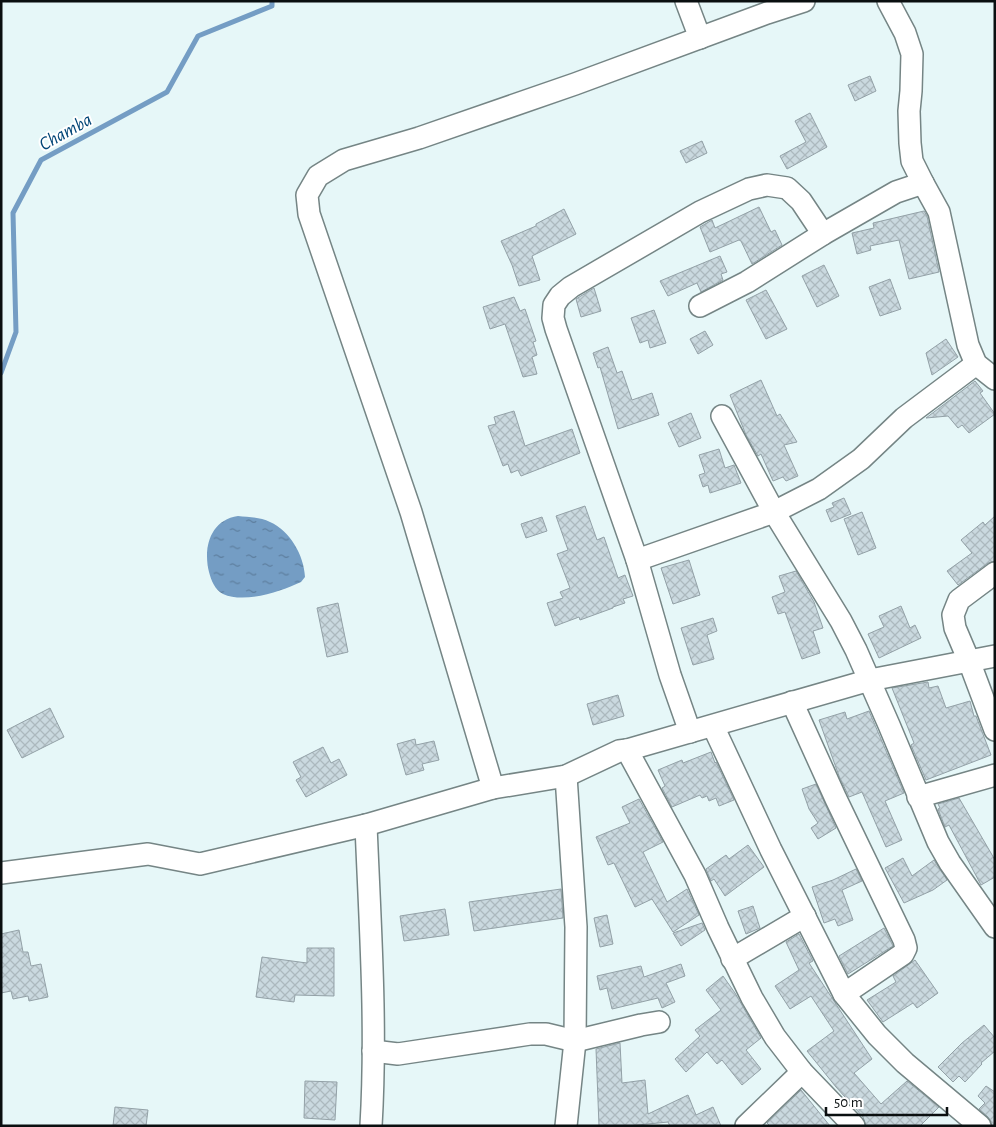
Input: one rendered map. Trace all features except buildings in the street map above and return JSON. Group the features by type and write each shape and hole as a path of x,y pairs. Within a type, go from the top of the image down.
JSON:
{"street":[{"path":"686,1 700,38"},
{"path":"493,788 411,512 309,214 307,195 318,176 344,160 419,138 804,1"},
{"path":"888,1 905,33 912,54 912,91 909,111 912,160 939,212 968,345 976,364 995,379"},
{"path":"700,306 747,282 822,234 896,192 923,183"},
{"path":"690,732 670,675 637,560 556,329 553,318 554,305 560,296 571,287 700,212 750,189 767,185 787,188 801,201 822,234"},
{"path":"637,560 774,512 819,489 861,459 904,418 976,364"},
{"path":"722,416 774,512 841,622 870,680 938,842 995,927"},
{"path":"995,573 959,600 955,606 954,615 954,628 969,661 995,730"},
{"path":"1,873 148,854 200,864 366,825 493,788 566,776 619,751 713,726 870,680 995,656"},
{"path":"792,702 904,940 906,948 903,954 844,994"},
{"path":"713,726 771,850 844,994 877,1035 905,1063 980,1126"},
{"path":"626,750 661,810 695,875 732,959 761,1014 775,1037 802,1072 854,1126"},
{"path":"918,797 995,775"},
{"path":"566,776 576,927 575,1041 566,1126"},
{"path":"366,825 374,1001 371,1126"},
{"path":"732,959 805,916"},
{"path":"374,1051 398,1054 530,1034 546,1034 575,1041 659,1022"},
{"path":"746,1126 802,1072"}],"water":[{"path":"238,516 266,520 284,531 295,545 302,560 305,577 301,582 263,595 242,598 223,594 218,590 212,581 207,563 208,545 215,529 221,523"}],"waterway":[{"name":"Chamba","path":"1,373 16,332 13,213 41,160 167,92 198,36 272,6 272,1"}]}
